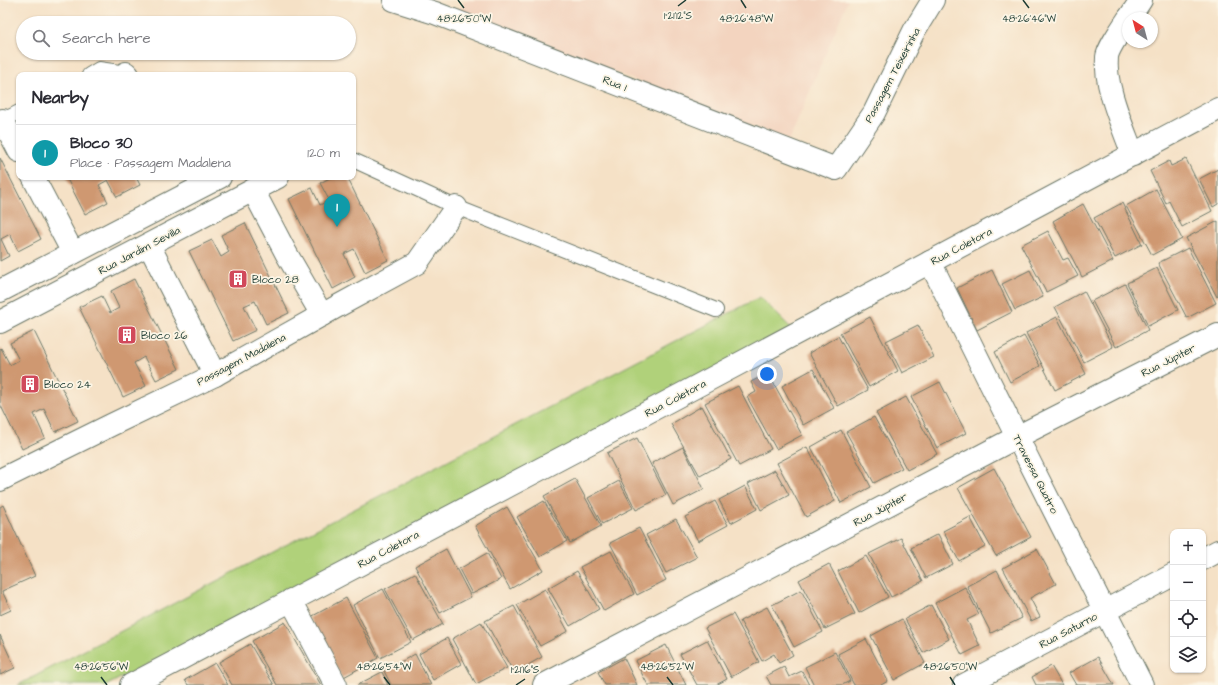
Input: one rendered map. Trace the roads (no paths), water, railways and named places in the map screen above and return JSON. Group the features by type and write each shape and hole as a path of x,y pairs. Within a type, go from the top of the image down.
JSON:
{"street":[{"name":"Rua 1","path":"394,0 437,6 836,169"},
{"name":"Passagem Teixeirinha","path":"836,169 874,113 914,31 933,0"},
{"path":"1133,12 1141,0"},
{"path":"1122,27 1107,55 1107,78 1133,155"},
{"name":"Rua Coletora","path":"131,685 598,439 1218,109"},
{"path":"7,118 16,143"},
{"path":"35,180 73,253"},
{"name":"Rua Jardim Sevilla","path":"0,322 272,180"},
{"path":"0,291 209,181"},
{"path":"206,214 209,181"},
{"path":"253,190 286,253 322,315"},
{"name":"Passagem Madalena","path":"0,480 215,375 417,263 456,207"},
{"path":"149,245 215,375"},
{"name":"Travessa Quatro","path":"930,262 1142,685"},
{"name":"Rua Júpiter","path":"544,685 1017,437 1218,335"},
{"path":"1206,557 1218,551"},
{"name":"Rua Saturno","path":"964,685 1170,577"},
{"path":"291,600 336,685"}],"lane":[{"path":"95,72 99,70 113,72"},
{"path":"356,161 456,207 716,310"}],"place":[{"name":"Bloco 30","path":"337,227"},
{"name":"Bloco 28","path":"238,279"},
{"name":"Bloco 26","path":"127,335"},
{"name":"Bloco 24","path":"30,384"}]}
